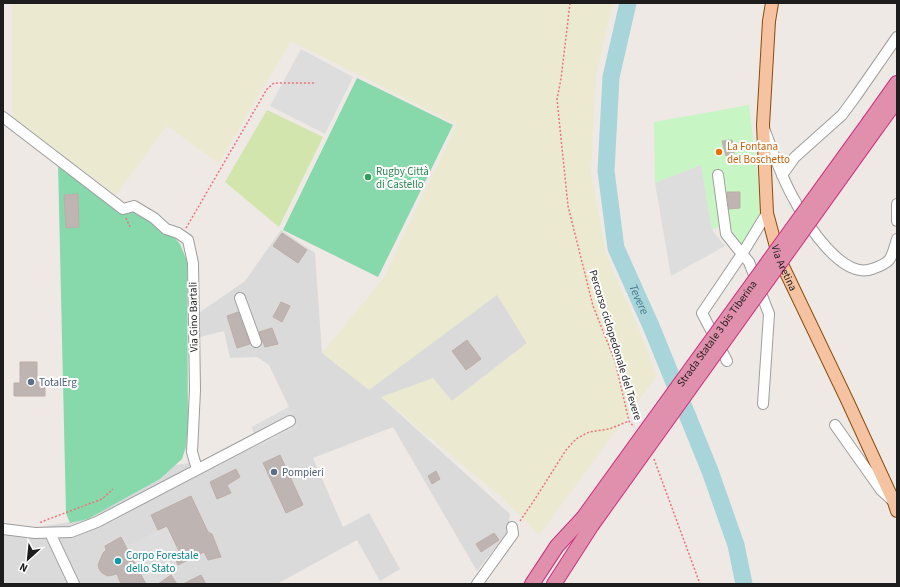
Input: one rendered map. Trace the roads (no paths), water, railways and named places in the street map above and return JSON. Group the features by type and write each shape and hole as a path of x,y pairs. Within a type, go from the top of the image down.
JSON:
{"highway":[{"name":"Strada Statale 3 bis Tiberina","path":"539,584 587,522 874,123 897,83"},
{"name":"Strada Statale 3 bis Tiberina","path":"874,123 897,100"},
{"name":"Strada Statale 3 bis Tiberina","path":"554,584 587,522"},
{"path":"532,584 557,546 587,522"}],"main road":[{"name":"Via Aretina","path":"772,3 769,21 763,126 768,213 779,258 896,507"}],"street":[{"path":"782,175 795,157 842,114 897,37"},
{"name":"Via Gino Bartali","path":"3,117 123,209 134,206 154,218 166,229 178,233 188,240 193,263 194,390 192,452 197,469"},
{"path":"763,126 782,175 795,202 817,235 832,254 849,266 860,271 870,270 894,258 897,239"},
{"path":"718,175 722,236 749,262 769,314 763,404"},
{"path":"897,204 897,221"},
{"path":"727,361 702,313 768,213"},
{"path":"240,298 256,342"},
{"path":"3,529 46,533 71,532 97,522 290,421"},
{"path":"834,426 881,490 896,507"},
{"path":"477,584 513,534 512,527"},
{"path":"46,533 74,584"}],"waterway":[{"name":"Tevere","path":"628,3 611,77 606,171 616,248 651,326 710,471 736,545 744,584"}],"place":[{"name":"La Fontana del Boschetto","path":"719,152"},
{"name":"Rugby Città di Castello","path":"368,177"},
{"name":"TotalErg","path":"31,382"},
{"name":"Pompieri","path":"274,472"},
{"name":"Corpo Forestale dello Stato","path":"118,561"}]}
